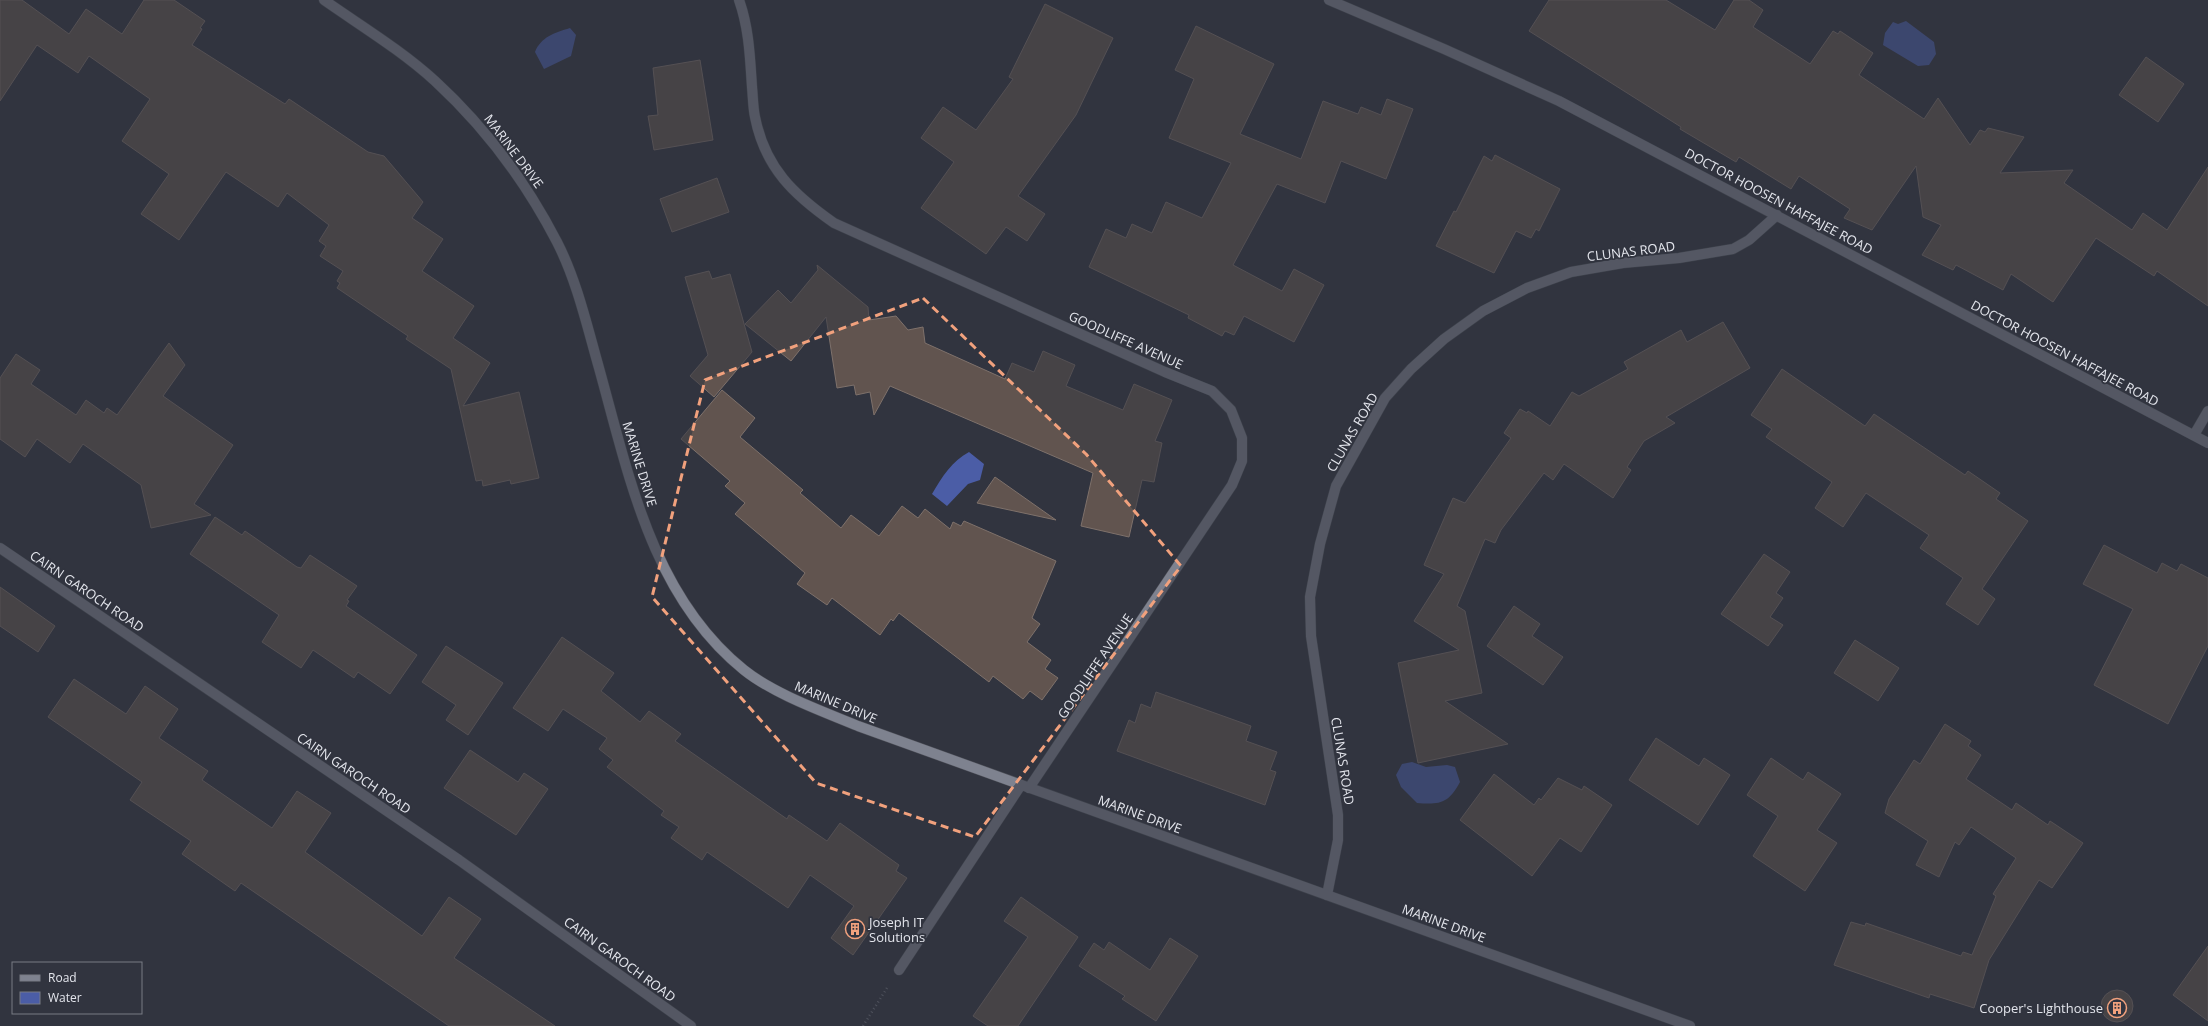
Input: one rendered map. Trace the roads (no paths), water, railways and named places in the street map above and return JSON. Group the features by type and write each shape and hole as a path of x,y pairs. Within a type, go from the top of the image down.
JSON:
{"street":[{"name":"MARINE DRIVE","path":"324,0 392,47 434,80 474,120 523,180 558,244 582,309 626,467 652,543 674,590 702,631 744,671 795,700 858,726 1690,1026"},
{"name":"GOODLIFFE AVENUE","path":"739,0 749,44 755,117 768,160 787,185 808,205 834,224 1165,372 1212,391 1231,410 1242,438 1242,461 1232,485 899,970"},
{"name":"DOCTOR HOOSEN HAFFAJEE ROAD","path":"1330,0 1559,101 2208,442"},
{"name":"CLUNAS ROAD","path":"1327,895 1338,840 1338,815 1311,636 1310,597 1320,544 1336,486 1385,398 1411,369 1444,339 1483,311 1527,288 1571,272 1623,263 1693,256 1733,249 1749,240 1777,215"},
{"path":"2194,435 2208,410"},
{"name":"CAIRN GAROCH ROAD","path":"0,548 459,860 690,1026"}],"water":[{"path":"1906,21 1934,42 1936,54 1929,65 1918,66 1883,45 1885,33 1893,22 1898,24"},
{"path":"570,28 576,35 571,56 544,69 535,52 538,47 544,39 549,36"},
{"path":"969,452 984,464 980,480 968,484 947,506 932,494 952,465"},
{"path":"1412,762 1426,767 1447,765 1455,767 1460,782 1452,794 1443,801 1432,804 1417,803 1401,787 1396,775 1402,764"}],"place":[{"name":"Joseph IT Solutions","path":"855,929"},
{"name":"Cooper's Lighthouse","path":"2117,1008"}]}
